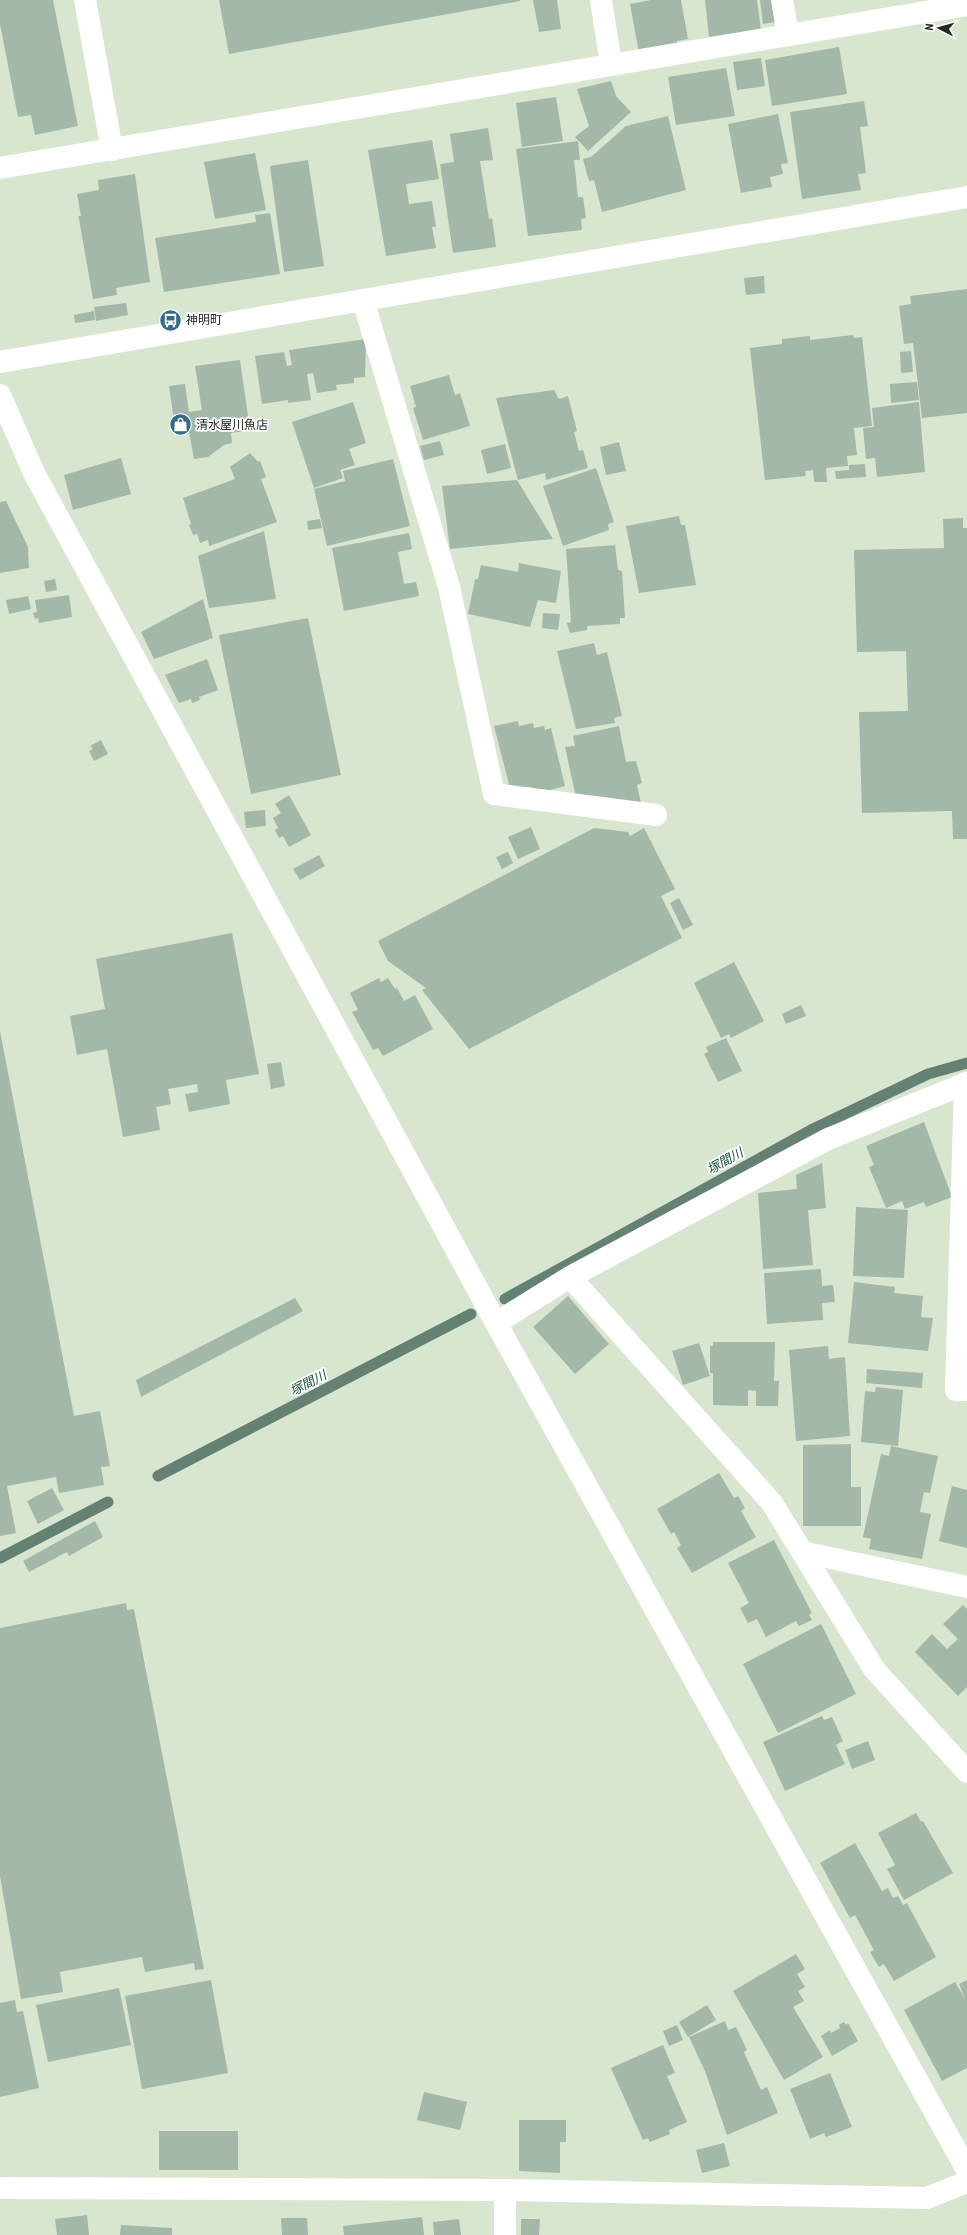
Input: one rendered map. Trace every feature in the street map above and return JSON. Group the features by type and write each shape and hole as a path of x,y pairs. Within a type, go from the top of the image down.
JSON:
{"street":[{"path":"85,0 112,150"},
{"path":"601,0 611,64"},
{"path":"782,0 788,35"},
{"path":"0,168 611,64 967,6"},
{"path":"0,362 967,197"},
{"path":"363,300 449,587 494,794 656,815"},
{"path":"0,394 34,473 496,1323 967,2170"},
{"path":"496,1323 570,1277 828,1139 966,1083 956,1390 967,1390"},
{"path":"570,1277 772,1503 874,1669 967,1772"},
{"path":"802,1552 967,1587"},
{"path":"0,2188 505,2190 928,2198 967,2182"},
{"path":"505,2190 505,2235"}],"building":[{"path":"0,0 53,0 78,126 35,135 31,115 18,117 0,24"},
{"path":"219,0 520,0 520,1 229,54"},
{"path":"533,0 557,0 561,29 539,32"},
{"path":"651,0 681,0 688,39 677,41 677,46 639,53 630,4"},
{"path":"705,0 757,0 761,30 709,37"},
{"path":"760,0 771,0 775,22 763,24"},
{"path":"839,47 847,94 772,106 765,60"},
{"path":"761,58 765,86 737,90 733,62"},
{"path":"726,68 735,116 676,125 668,77"},
{"path":"611,81 616,96 631,112 588,151 575,137 589,126 577,89"},
{"path":"556,97 563,141 522,147 516,103"},
{"path":"864,101 868,126 860,127 866,173 858,174 861,190 802,199 790,112"},
{"path":"778,114 788,163 781,164 783,174 770,177 772,187 741,193 728,124"},
{"path":"668,116 686,190 602,212 594,180 589,181 583,159 591,157 626,126"},
{"path":"488,128 493,160 480,161 489,219 492,218 496,247 453,253 440,164 454,162 450,134"},
{"path":"432,140 439,179 406,184 409,204 432,201 436,227 432,227 436,248 386,256 368,150"},
{"path":"578,141 580,160 574,160 578,197 583,197 586,218 581,219 582,230 528,236 516,149"},
{"path":"255,153 266,210 215,219 204,162"},
{"path":"308,160 324,266 284,272 270,166"},
{"path":"135,174 150,282 116,288 117,295 93,299 78,216 81,216 77,194 99,190 98,180"},
{"path":"270,213 280,274 164,292 155,238 256,222 255,215"},
{"path":"764,276 765,293 746,295 744,278"},
{"path":"967,289 967,413 922,418 913,343 904,344 899,306 911,304 910,296"},
{"path":"126,303 128,315 96,321 94,307"},
{"path":"94,311 95,320 75,323 74,315"},
{"path":"853,335 854,338 862,337 872,426 854,428 857,455 847,456 848,466 826,468 827,482 814,482 813,470 805,471 806,476 765,480 750,348 782,344 782,339 810,336 810,340"},
{"path":"366,339 365,377 354,378 354,383 336,385 337,390 317,393 313,373 307,374 311,400 288,403 288,400 262,404 255,356 284,352 287,366 292,365 289,350"},
{"path":"911,351 913,372 901,373 900,352"},
{"path":"240,360 250,430 231,433 232,443 224,445 208,457 194,459 187,420 174,421 169,386 185,384 189,412 202,410 195,366"},
{"path":"449,375 455,395 460,393 470,426 423,440 413,408 416,407 410,386"},
{"path":"917,382 919,400 891,403 890,384"},
{"path":"554,390 559,399 568,396 577,431 574,432 579,451 583,450 588,468 546,480 545,473 518,480 496,398"},
{"path":"353,402 366,443 349,449 355,465 340,470 343,478 314,488 292,422"},
{"path":"919,402 925,472 877,477 875,458 866,459 863,428 874,427 872,408"},
{"path":"440,441 444,455 424,460 420,446"},
{"path":"619,442 626,471 606,475 600,447"},
{"path":"505,444 511,468 487,474 481,450"},
{"path":"250,453 258,462 260,461 266,477 261,479 277,522 209,546 208,540 200,543 197,534 193,535 189,525 191,524 183,498 235,479 230,467"},
{"path":"121,458 131,494 73,510 64,475"},
{"path":"393,459 410,526 327,546 314,489 345,481 343,471"},
{"path":"865,464 866,477 836,479 835,471 849,470 849,465"},
{"path":"596,468 614,522 608,524 609,530 563,546 543,486"},
{"path":"517,480 553,539 450,549 442,486"},
{"path":"6,501 28,547 29,568 0,573 0,502"},
{"path":"679,516 681,525 685,525 696,585 639,593 626,526"},
{"path":"963,518 963,528 967,528 967,839 953,839 952,811 862,813 859,712 908,711 906,651 857,652 854,550 944,548 943,519"},
{"path":"320,519 322,528 308,530 307,521"},
{"path":"264,531 276,599 209,608 198,556"},
{"path":"409,533 412,549 398,552 404,584 416,582 419,596 344,611 332,548"},
{"path":"615,545 618,570 622,571 625,618 620,618 620,624 587,626 587,630 570,633 567,623 571,622 566,549"},
{"path":"519,563 561,571 556,603 538,600 530,627 468,614 475,579 478,579 481,565 518,572"},
{"path":"55,579 57,590 46,592 44,581"},
{"path":"69,595 72,617 39,623 38,618 35,619 33,613 37,612 35,600"},
{"path":"28,596 31,609 9,614 6,600"},
{"path":"203,599 213,638 154,659 141,632"},
{"path":"543,613 560,614 558,630 542,628"},
{"path":"308,618 341,775 251,794 219,635"},
{"path":"594,643 597,655 607,652 622,716 614,718 615,723 576,729 557,651"},
{"path":"207,659 218,690 199,697 200,700 192,703 191,699 179,703 165,675"},
{"path":"518,721 519,726 533,723 534,728 544,726 545,730 551,728 565,786 532,795 531,787 511,792 494,726"},
{"path":"619,726 626,762 636,761 642,783 637,785 641,803 577,802 565,747 575,746 573,736"},
{"path":"101,740 108,754 94,761 89,751 93,749 90,746"},
{"path":"289,795 311,835 289,847 283,836 279,838 275,830 278,828 273,818 281,813 275,804"},
{"path":"265,810 266,826 246,828 244,812"},
{"path":"531,827 540,849 518,859 508,837"},
{"path":"594,828 628,832 630,836 644,828 675,889 661,896 682,938 469,1049 422,990 426,988 388,961 378,941"},
{"path":"508,852 513,863 502,869 496,857"},
{"path":"319,855 325,866 300,880 293,869"},
{"path":"679,898 693,925 683,930 670,903"},
{"path":"232,933 259,1074 226,1080 230,1104 189,1112 185,1094 198,1092 197,1084 168,1089 171,1104 156,1107 160,1130 123,1137 107,1049 77,1055 70,1016 105,1009 96,959"},
{"path":"734,962 764,1021 731,1038 729,1034 721,1038 694,983"},
{"path":"379,978 381,982 388,978 395,989 397,988 404,1001 415,995 433,1029 383,1056 378,1048 373,1050 352,1012 358,1010 350,993"},
{"path":"801,1005 806,1016 786,1024 782,1014"},
{"path":"0,1031 74,1416 100,1411 110,1466 101,1467 104,1485 59,1493 56,1477 7,1486 16,1533 0,1536"},
{"path":"726,1038 742,1071 718,1082 704,1054 708,1052 706,1047"},
{"path":"281,1062 285,1086 271,1089 267,1064"},
{"path":"924,1122 952,1197 926,1207 924,1202 905,1209 902,1201 886,1208 869,1167 874,1165 866,1146"},
{"path":"822,1163 826,1208 808,1210 813,1265 763,1269 758,1193 797,1189 796,1175"},
{"path":"856,1207 908,1210 904,1278 853,1276"},
{"path":"821,1269 822,1286 833,1285 835,1302 822,1303 823,1320 767,1324 764,1273"},
{"path":"854,1282 895,1287 894,1293 923,1296 921,1317 933,1318 928,1351 848,1343"},
{"path":"568,1296 609,1344 575,1374 533,1327"},
{"path":"295,1298 303,1311 141,1397 136,1380"},
{"path":"713,1342 775,1342 774,1381 779,1381 778,1406 756,1406 756,1391 748,1390 748,1406 713,1405 713,1373 710,1373 710,1346 713,1346"},
{"path":"699,1343 710,1376 683,1385 672,1351"},
{"path":"828,1346 829,1359 845,1357 850,1436 796,1441 789,1350"},
{"path":"867,1369 923,1373 922,1388 866,1383"},
{"path":"876,1387 903,1390 898,1446 861,1442 865,1391 875,1392"},
{"path":"851,1444 851,1487 861,1487 861,1526 803,1526 803,1445"},
{"path":"891,1446 938,1456 930,1493 924,1492 920,1512 931,1514 922,1559 869,1549 871,1539 863,1537 881,1454 889,1456"},
{"path":"719,1473 734,1498 738,1496 745,1508 741,1511 756,1537 692,1573 677,1548 681,1545 674,1532 671,1534 657,1509"},
{"path":"952,1486 967,1490 967,1548 939,1541"},
{"path":"52,1488 64,1510 38,1524 27,1501"},
{"path":"95,1521 103,1537 69,1556 67,1552 29,1572 23,1561"},
{"path":"774,1540 812,1613 809,1615 812,1620 799,1626 796,1621 766,1637 757,1619 748,1623 740,1608 749,1603 728,1563"},
{"path":"126,1603 127,1610 134,1609 204,1969 195,1970 194,1963 145,1972 142,1957 60,1972 63,1992 21,1999 0,1876 0,1628"},
{"path":"963,1605 967,1609 967,1687 958,1696 915,1652 932,1634 947,1649 958,1639 943,1624"},
{"path":"821,1624 856,1694 778,1733 743,1664"},
{"path":"822,1716 824,1720 832,1717 843,1741 836,1745 845,1764 785,1791 763,1742"},
{"path":"868,1741 875,1760 852,1769 845,1750"},
{"path":"916,1813 921,1822 923,1821 953,1873 904,1900 887,1869 895,1865 878,1833"},
{"path":"855,1843 882,1891 888,1888 893,1898 898,1896 903,1905 907,1903 936,1957 894,1981 884,1964 879,1967 870,1952 874,1950 855,1915 850,1918 820,1863"},
{"path":"796,1954 805,1969 797,1974 805,1987 798,1991 804,2001 793,2007 823,2057 784,2080 733,1991"},
{"path":"211,1980 228,2073 142,2089 125,1996"},
{"path":"967,1980 967,2068 942,2081 904,2010 955,1982 965,1999 959,1984"},
{"path":"119,1988 131,2045 48,2062 36,2005"},
{"path":"15,2000 17,2012 23,2011 39,2088 0,2097 0,2003"},
{"path":"707,2005 716,2020 688,2037 679,2022"},
{"path":"725,2021 728,2030 736,2027 747,2050 744,2052 761,2090 767,2087 778,2113 727,2135 705,2071 689,2037"},
{"path":"844,2022 846,2025 848,2023 858,2041 832,2056 821,2036 830,2030 831,2033 840,2028 839,2025"},
{"path":"677,2025 683,2040 669,2046 663,2031"},
{"path":"663,2045 675,2073 667,2076 687,2122 669,2130 670,2134 650,2142 648,2138 643,2140 611,2068"},
{"path":"830,2073 852,2127 826,2137 824,2133 810,2139 790,2089"},
{"path":"424,2092 467,2102 460,2130 417,2120"},
{"path":"519,2120 566,2120 566,2142 560,2142 560,2173 519,2171"},
{"path":"159,2131 238,2131 238,2170 159,2170"},
{"path":"724,2143 730,2166 702,2173 696,2150"},
{"path":"87,2215 89,2235 57,2235 55,2219"},
{"path":"422,2217 424,2235 344,2235 343,2226"},
{"path":"281,2218 307,2218 308,2235 282,2235"},
{"path":"459,2219 461,2235 434,2235 433,2222"},
{"path":"521,2219 540,2219 539,2235 521,2235"},
{"path":"121,2225 172,2228 172,2235 120,2235"}],"waterway":[{"name":"塚間川","path":"505,1299 811,1130 928,1074 967,1063"},
{"name":"塚間川","path":"158,1476 471,1314"},
{"name":"塚間川","path":"0,1558 108,1502"}],"place":[{"name":"神明町","path":"171,320"},
{"name":"清水屋川魚店","path":"181,425"}]}
